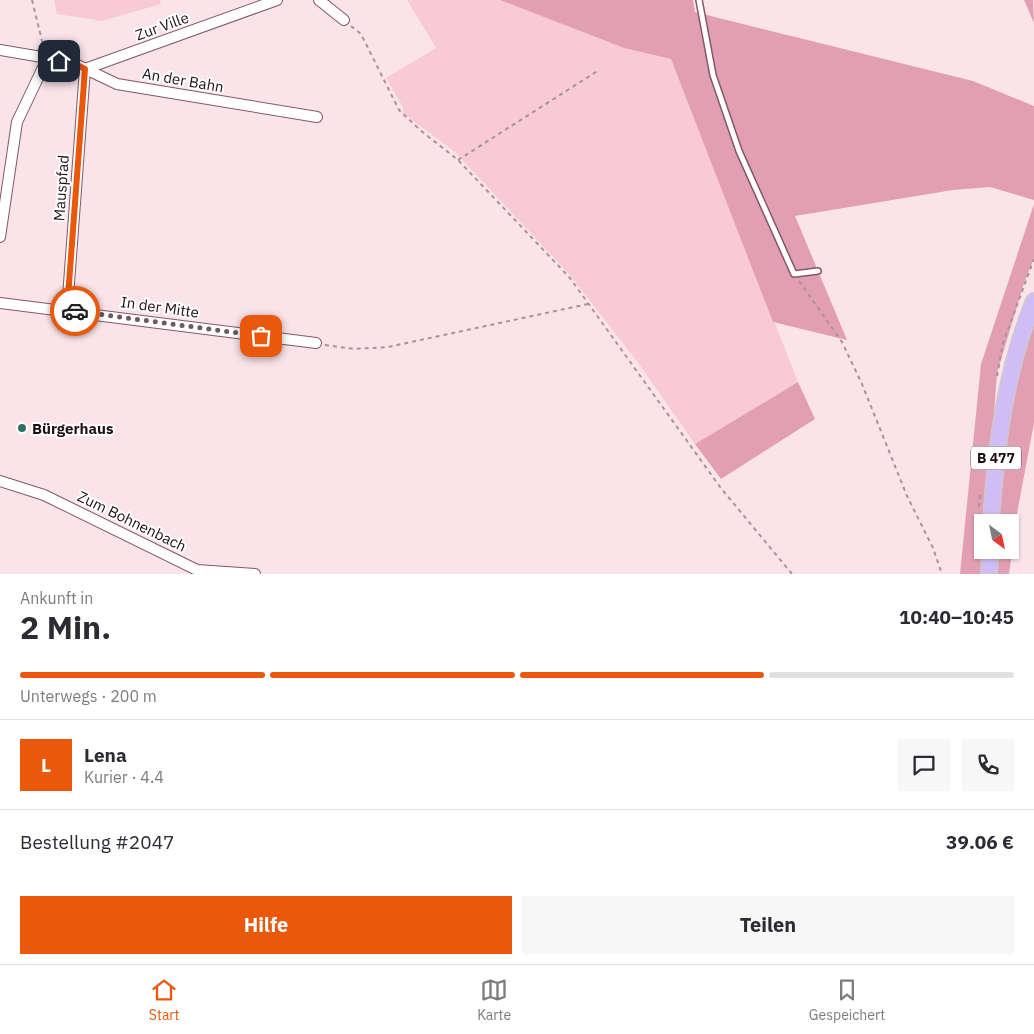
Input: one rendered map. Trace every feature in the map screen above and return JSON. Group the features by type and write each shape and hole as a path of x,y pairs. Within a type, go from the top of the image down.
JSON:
{"main road":[{"name":"B 477","path":"992,514 999,436 1010,378 1034,301"},
{"path":"989,574 990,559"}],"street":[{"name":"Zur Ville","path":"85,69 277,0"},
{"path":"319,0 344,20"},
{"name":"An der Bahn","path":"0,50 71,62 117,84 317,117"},
{"path":"0,237 17,122 47,59"},
{"name":"Mauspfad","path":"67,310 85,69"},
{"name":"In der Mitte","path":"0,303 316,343"},
{"name":"Zum Bohnenbach","path":"0,481 44,495 197,570 254,574"}],"lane":[{"path":"699,0 714,75 739,151 794,274 818,272"}],"path":[{"path":"32,0 47,59"},
{"path":"344,20 361,34 399,110 420,130 458,160 570,278 720,487 792,574"},
{"path":"458,160 599,70"},
{"path":"794,274 842,342 862,384 907,496 933,548 942,574"},
{"path":"316,343 354,349 388,347 588,304"}],"shaded area":[{"path":"54,0 160,0 161,4 102,21 57,14"},
{"path":"407,0 501,0 624,48 671,59 798,382 695,444 636,360 569,274 455,152 403,113 403,107 386,78 436,48"},
{"path":"500,0 693,0 695,12 973,81 1034,106 1034,200 990,187 953,190 795,216 847,340 773,322 671,59 624,48"},
{"path":"1024,0 1033,0 1034,23"},
{"path":"1034,204 1034,258 1024,283 997,373 987,514 974,514 974,559 982,559 982,574 960,574 981,364"},
{"path":"1034,321 1034,423 1017,514 997,514 1010,377"},
{"path":"798,382 815,419 721,479 695,444"},
{"path":"992,559 1011,559 1009,574 991,574"}],"way so far":[{"path":"75,311 261,336"}],"place":[{"name":"Bürgerhaus","path":"22,428"}],"route":[{"path":"59,61 71,62 85,69 67,310 75,311"}]}
